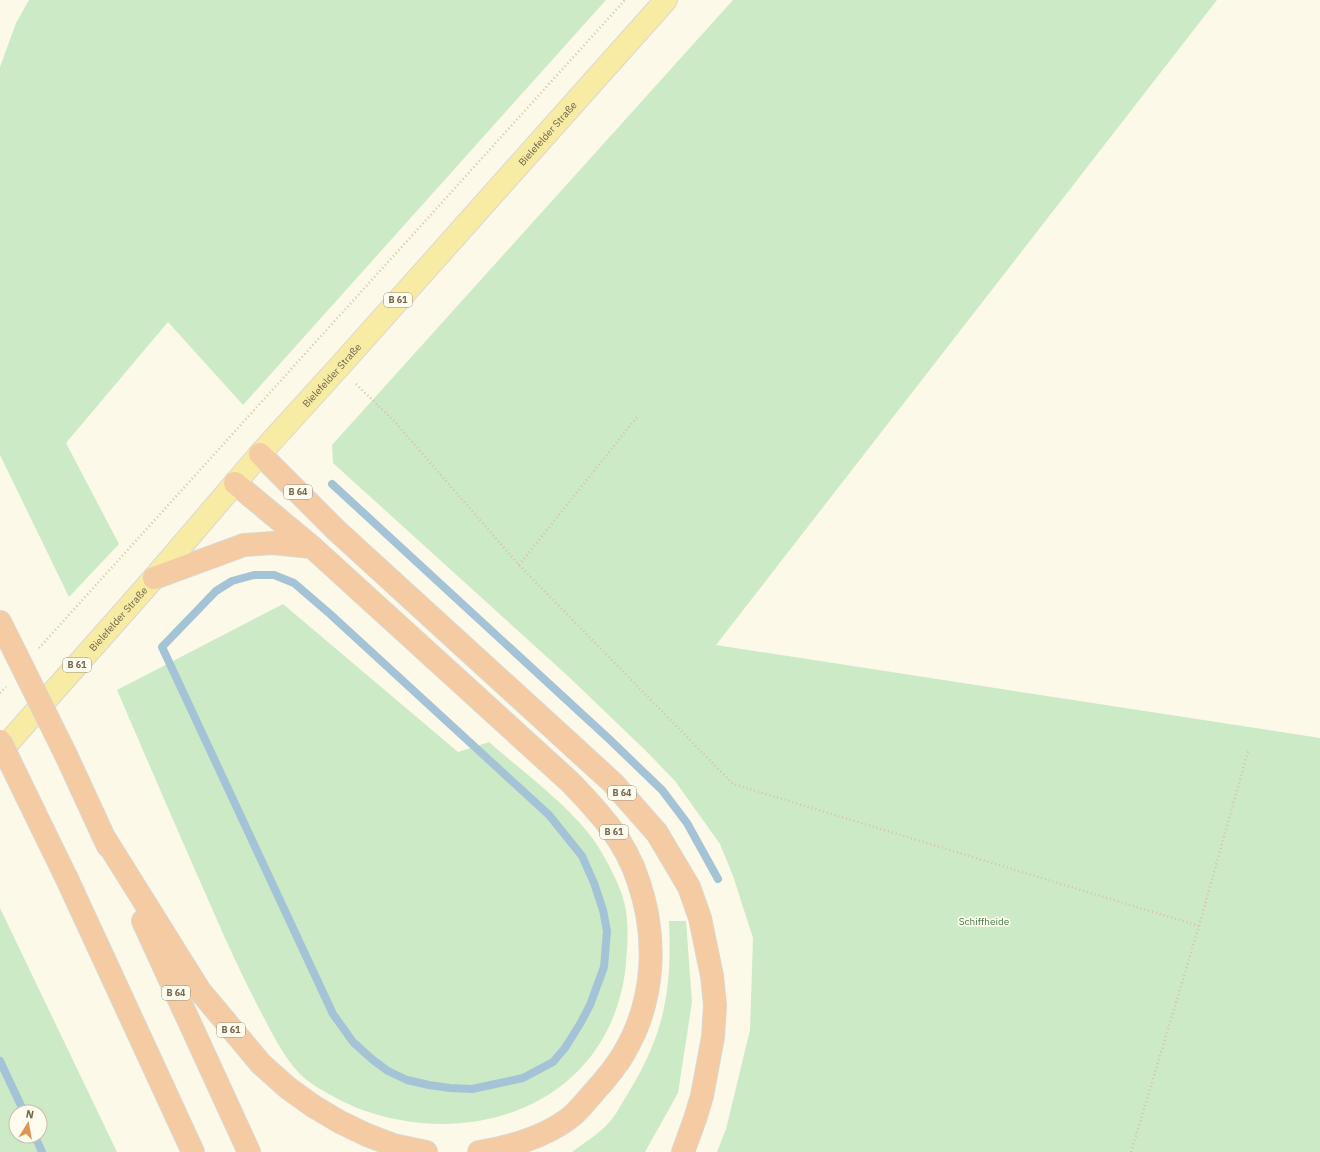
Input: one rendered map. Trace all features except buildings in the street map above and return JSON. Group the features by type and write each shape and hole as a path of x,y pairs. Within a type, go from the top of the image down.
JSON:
{"highway":[{"name":"B 64","path":"260,454 336,530 613,783 656,833 690,887 700,918 712,976 715,1005 713,1037 702,1096 683,1152"},
{"path":"235,483 312,547"},
{"name":"B 61","path":"154,578 244,545 273,543 312,547 570,782 597,809 618,837 638,880 645,902 649,923 651,974 637,1026 625,1052 610,1074 572,1116 549,1130 524,1141 499,1149 479,1152"},
{"name":"B 64","path":"0,622 66,755 249,1152"},
{"path":"0,741 67,879 193,1152"},
{"name":"B 61","path":"102,834 200,991 261,1064 294,1093 340,1122 393,1145 426,1152"}],"main road":[{"name":"Bielefelder Straße","path":"0,752 154,578 260,454 666,0"}],"path":[{"path":"37,651 625,0"},
{"path":"339,367 395,422 519,565 733,784 1200,926"},
{"path":"519,565 637,417"},
{"path":"0,693 10,681"},
{"path":"1131,1152 1200,926 1248,751"}],"green space":[{"path":"29,0 606,0 243,405 168,322 66,443 119,544 69,597 0,455 0,67 16,23"},
{"name":"Schiffheide","path":"733,0 1217,0 716,645 1320,738 1320,1152 717,1152 726,1129 750,1030 753,938 733,876 720,844 675,781 645,750 570,678 333,463 332,445"},
{"path":"283,604 458,752 489,742 566,808 592,838 613,874 625,904 628,934 625,973 613,1018 591,1056 562,1085 527,1106 488,1119 445,1124 401,1120 357,1108 326,1093 299,1073 284,1053 256,1003 225,939 117,690"},
{"path":"0,908 117,1152 0,1152"},
{"path":"669,921 686,921 692,1002 678,1093 645,1152 572,1152 598,1133 612,1119 642,1069 651,1049 659,1029 667,989 670,945"}],"waterway":[{"path":"332,484 608,738 662,790 687,823 718,879"},
{"path":"254,575 274,575 294,583 330,614 549,815 582,856 594,883 603,910 607,931 604,967 590,1005 580,1024 565,1048 553,1062 523,1078 472,1089 429,1085 407,1080 388,1071 373,1060 353,1042 333,1014 162,647 216,591 232,581 254,575"},
{"path":"0,1061 20,1104"},
{"path":"38,1144 42,1152"}]}
